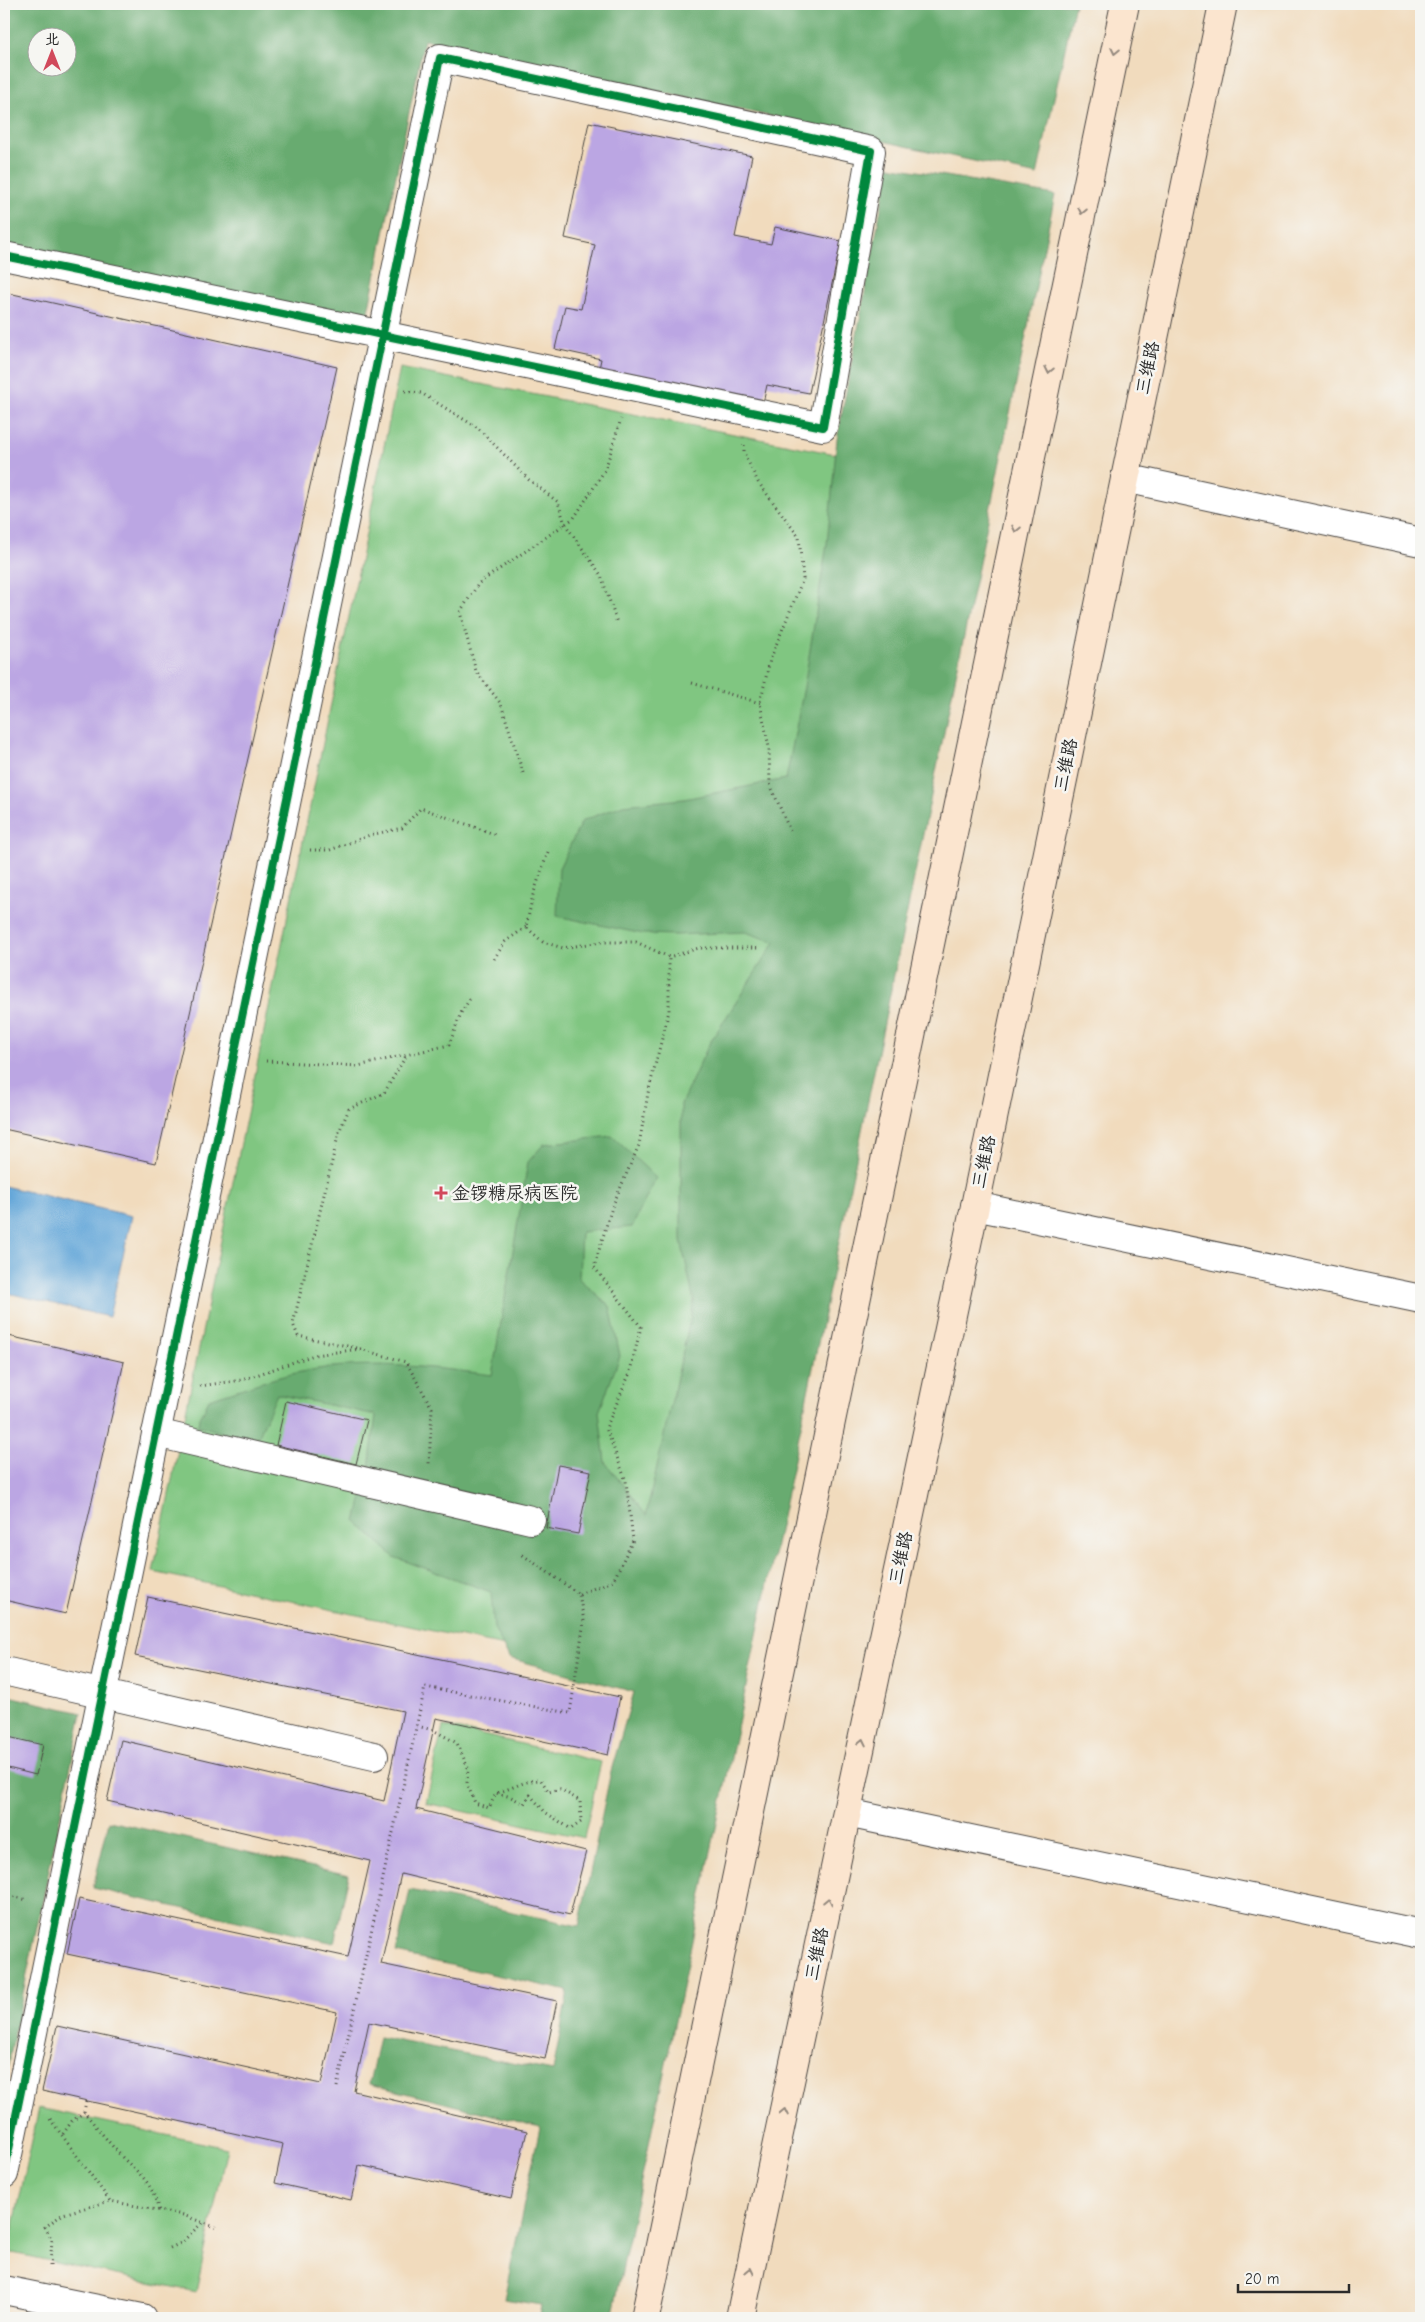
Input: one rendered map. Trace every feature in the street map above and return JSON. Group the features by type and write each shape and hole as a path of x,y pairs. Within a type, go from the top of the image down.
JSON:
{"main road":[{"path":"645,2318 1125,4"},
{"name":"三维路","path":"740,2318 975,1206 1223,4"}],"street":[{"path":"4,256 382,335 630,387 747,412 823,427 871,151 440,58 382,335 4,2174"},
{"path":"1125,478 1421,542"},
{"path":"975,1206 1421,1299"},
{"path":"156,1433 531,1520"},
{"path":"4,1671 374,1756"},
{"path":"847,1813 1421,1934"},
{"path":"4,2290 142,2318"}],"path":[{"path":"372,386 421,393 478,428 529,480 558,502 564,524 602,574 617,623"},
{"path":"523,772 501,704 476,671 460,612 479,583 574,518 604,470 630,387"},
{"path":"747,412 744,453 758,482 799,537 803,580 770,660 760,703 769,747 770,784 790,831"},
{"path":"692,683 760,703"},
{"path":"277,849 330,850 370,835 402,828 421,808 497,835"},
{"path":"494,960 505,942 526,927 533,895 548,852"},
{"path":"526,927 543,942 563,948 602,942 636,942 669,957 699,948 761,948"},
{"path":"579,1594 613,1581 633,1540 626,1481 606,1428 629,1375 641,1327 594,1267 612,1208 639,1144 648,1093 669,1011 669,957"},
{"path":"233,1061 358,1066 449,1045 461,1013 471,997"},
{"path":"406,1056 384,1093 350,1109 339,1132 293,1324 298,1336 360,1349 406,1362 432,1408 429,1473 420,1495"},
{"path":"165,1392 242,1380 314,1356 360,1349"},
{"path":"337,2087 425,1687 570,1713 584,1621 579,1594 509,1546 503,1514"},
{"path":"417,1726 433,1730 457,1743 468,1768 467,1783 475,1803 489,1808 496,1793 513,1788 526,1780 541,1780 549,1792 560,1788 580,1802 581,1822 571,1829 545,1812 530,1795 524,1804 511,1796 496,1793"},
{"path":"63,2134 72,2121 84,2112 86,2101"},
{"path":"19,2102 53,2121 75,2155 110,2201"},
{"path":"84,2112 123,2157 141,2173 153,2191 159,2211"},
{"path":"44,2299 49,2275 52,2240 45,2227 63,2214 110,2201 183,2215 217,2228"},
{"path":"170,2248 181,2242 202,2223"}],"green space":[{"path":"4,4 1075,4 1037,175 424,40 364,331 4,256"},
{"path":"889,166 1055,195 789,1484 612,2318 539,2318 541,2305 504,2299 540,2127 369,2084 379,2037 553,2071 568,1991 396,1953 410,1890 579,1926 611,1771 634,1692 509,1658 494,1628 491,1592 394,1557 356,1522 369,1468 376,1415 277,1394 256,1442 197,1425 209,1399 266,1381 324,1368 372,1365 421,1367 492,1375 528,1162 544,1144 612,1136 656,1178 632,1227 581,1232 579,1279 610,1306 620,1356 599,1412 605,1462 646,1515 694,1302 681,1240 681,1104 709,1044 775,942 745,932 675,935 643,934 557,916 559,868 582,821 623,805 684,799 786,779 804,687 827,544 837,439"},
{"path":"400,368 886,464 637,1674 153,1572"},
{"path":"4,1695 82,1713 4,2084"},
{"path":"443,1726 601,1762 584,1838 426,1803"},
{"path":"109,1821 349,1875 334,1943 93,1888"},
{"path":"39,2108 227,2148 196,2292 8,2252"}],"water":[{"path":"4,1186 132,1216 109,1317 4,1292"}],"building":[{"path":"589,122 752,156 735,237 771,244 775,227 841,241 809,393 767,385 762,408 598,374 601,359 555,349 565,306 581,309 595,245 565,238"},
{"path":"4,292 337,367 156,1163 4,1129"},
{"path":"4,1335 124,1362 66,1614 4,1600"},
{"path":"286,1401 367,1420 356,1464 276,1445"},
{"path":"558,1465 591,1471 578,1534 546,1528"},
{"path":"148,1597 620,1697 608,1755 436,1718 416,1809 586,1851 570,1915 401,1874 381,1964 557,2001 545,2059 369,2022 354,2091 527,2131 511,2199 359,2165 351,2200 275,2183 283,2144 42,2091 57,2026 321,2084 337,2012 67,1954 79,1899 348,1957 370,1861 107,1801 121,1740 384,1801 403,1711 135,1656"},
{"path":"4,1736 43,1745 36,1775 4,1767"}],"cycle path":[{"path":"4,256 364,331 382,335 823,427 871,151 440,58 372,386 73,1837 4,2174"}],"place":[{"name":"金锣糖尿病医院","path":"441,1193"}]}
